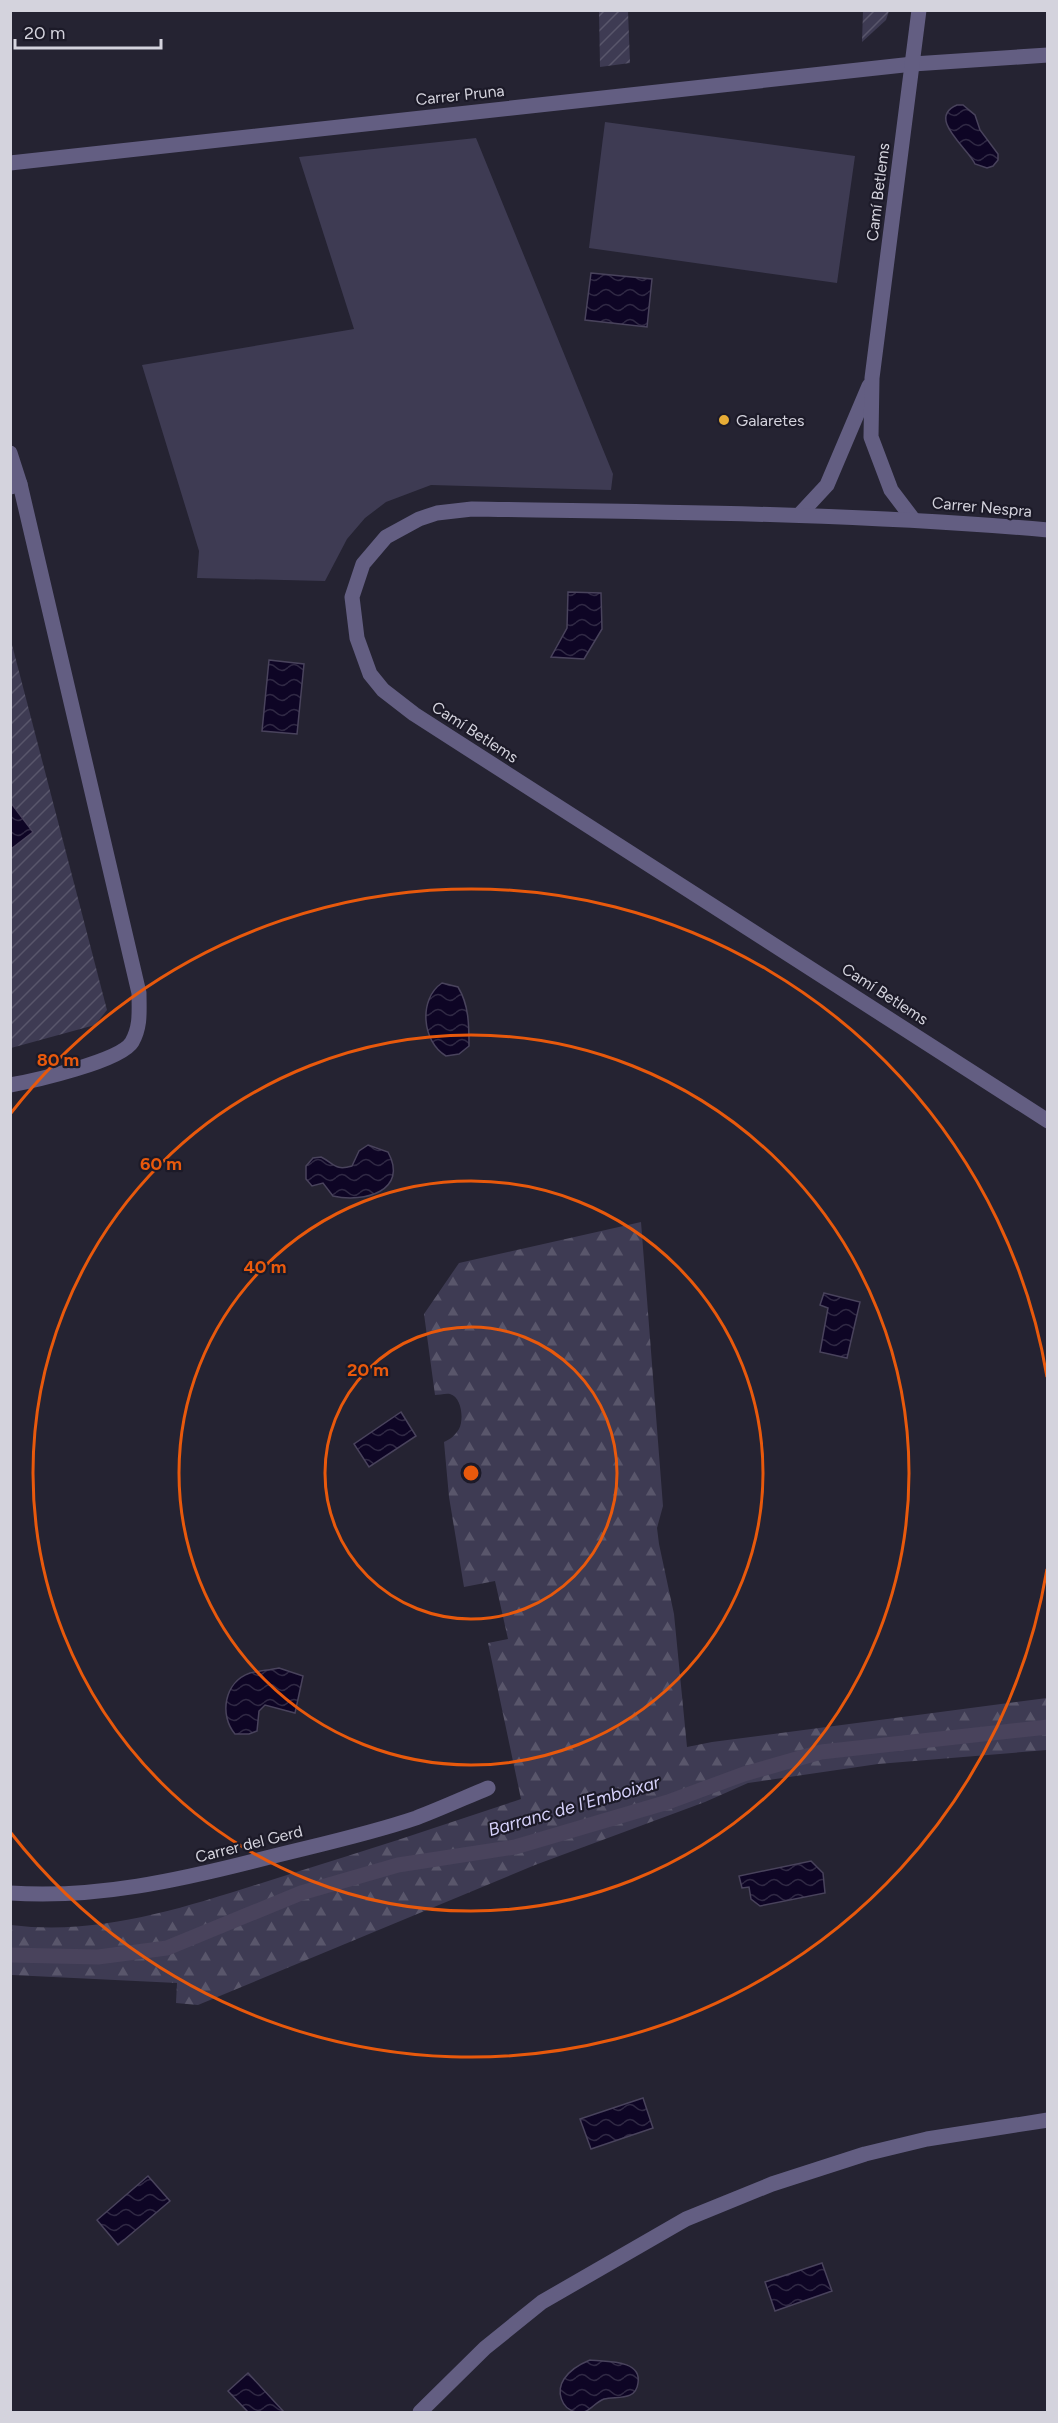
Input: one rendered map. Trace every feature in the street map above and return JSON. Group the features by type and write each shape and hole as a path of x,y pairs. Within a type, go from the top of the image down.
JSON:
{"street":[{"name":"Camí Betlems","path":"913,519 891,490 871,437 872,378 919,10"},
{"name":"Carrer Pruna","path":"10,163 913,64 1047,55"},
{"name":"Camí Betlems","path":"801,514 826,484 872,378"},
{"path":"10,453 15,486 139,993 140,1023 130,1045 109,1058 10,1085"},
{"name":"Camí Betlems","path":"913,519 801,514 472,509 437,513 419,519 386,537 363,564 352,597 354,620 362,657 370,674 382,690 414,714 1047,1121"},
{"name":"Carrer Nespra","path":"913,519 1047,530"},
{"name":"Carrer del Gerd","path":"10,1893 37,1895 105,1891 137,1888 194,1876 416,1818 488,1788"},
{"path":"420,2412 485,2348 542,2302 686,2219 772,2184 865,2154 927,2139 1047,2120"}],"green space":[{"path":"599,11 628,11 630,63 600,67"},
{"path":"863,11 889,11 886,20 862,42"},
{"path":"605,122 855,156 837,283 589,248"},
{"path":"476,138 613,474 611,490 431,485 386,502 365,518 347,539 325,581 197,578 199,551 142,365 354,329 299,157"},
{"path":"10,637 107,1010 95,1025 11,1048"},
{"path":"641,1222 663,1506 657,1528 674,1614 687,1747 1047,1698 1047,1750 878,1764 748,1783 705,1802 535,1865 198,2005 176,2003 177,1983 12,1975 11,2005 11,1925 82,1926 151,1915 253,1886 521,1799 488,1643 508,1639 495,1581 464,1587 449,1497 444,1442 453,1437 459,1429 461,1409 454,1396 435,1395 424,1314 459,1263"}],"water":[{"path":"957,105 963,105 975,115 980,130 998,154 998,160 993,166 987,168 975,164 947,125 946,117 949,111"},
{"path":"591,273 652,279 647,327 585,320"},
{"path":"568,592 601,593 602,629 584,659 551,657 567,628"},
{"path":"269,660 304,664 297,734 262,731"},
{"path":"11,803 33,832 10,849"},
{"path":"442,983 458,987 466,1008 468,1023 469,1046 459,1054 446,1056 432,1041 426,1020 429,999"},
{"path":"368,1145 388,1152 393,1165 393,1176 388,1185 380,1191 358,1198 345,1198 333,1196 323,1183 312,1186 306,1179 306,1166 313,1158 321,1157 342,1168 352,1166 359,1151"},
{"path":"824,1293 860,1302 847,1358 820,1352 828,1308 820,1305"},
{"path":"401,1412 416,1436 369,1467 354,1444"},
{"path":"279,1668 303,1676 295,1713 265,1705 259,1711 257,1731 249,1734 235,1734 227,1718 226,1709 234,1684 241,1677 250,1673"},
{"path":"811,1861 823,1873 825,1893 760,1906 751,1899 749,1887 742,1888 739,1876"},
{"path":"643,2098 653,2128 591,2149 580,2119"},
{"path":"148,2176 170,2201 118,2245 97,2220"},
{"path":"822,2263 832,2291 775,2311 765,2282"},
{"path":"590,2360 629,2366 638,2375 634,2393 625,2397 604,2399 584,2412 576,2412 567,2407 561,2399 562,2384 572,2370"},
{"path":"248,2373 284,2412 248,2412 228,2391"}],"waterway":[{"name":"Barranc de l'Emboixar","path":"10,1955 98,1957 167,1948 301,1893 398,1865 515,1847 668,1802 744,1774 821,1752 1048,1727"}],"place":[{"name":"Galaretes","path":"724,420"}]}
